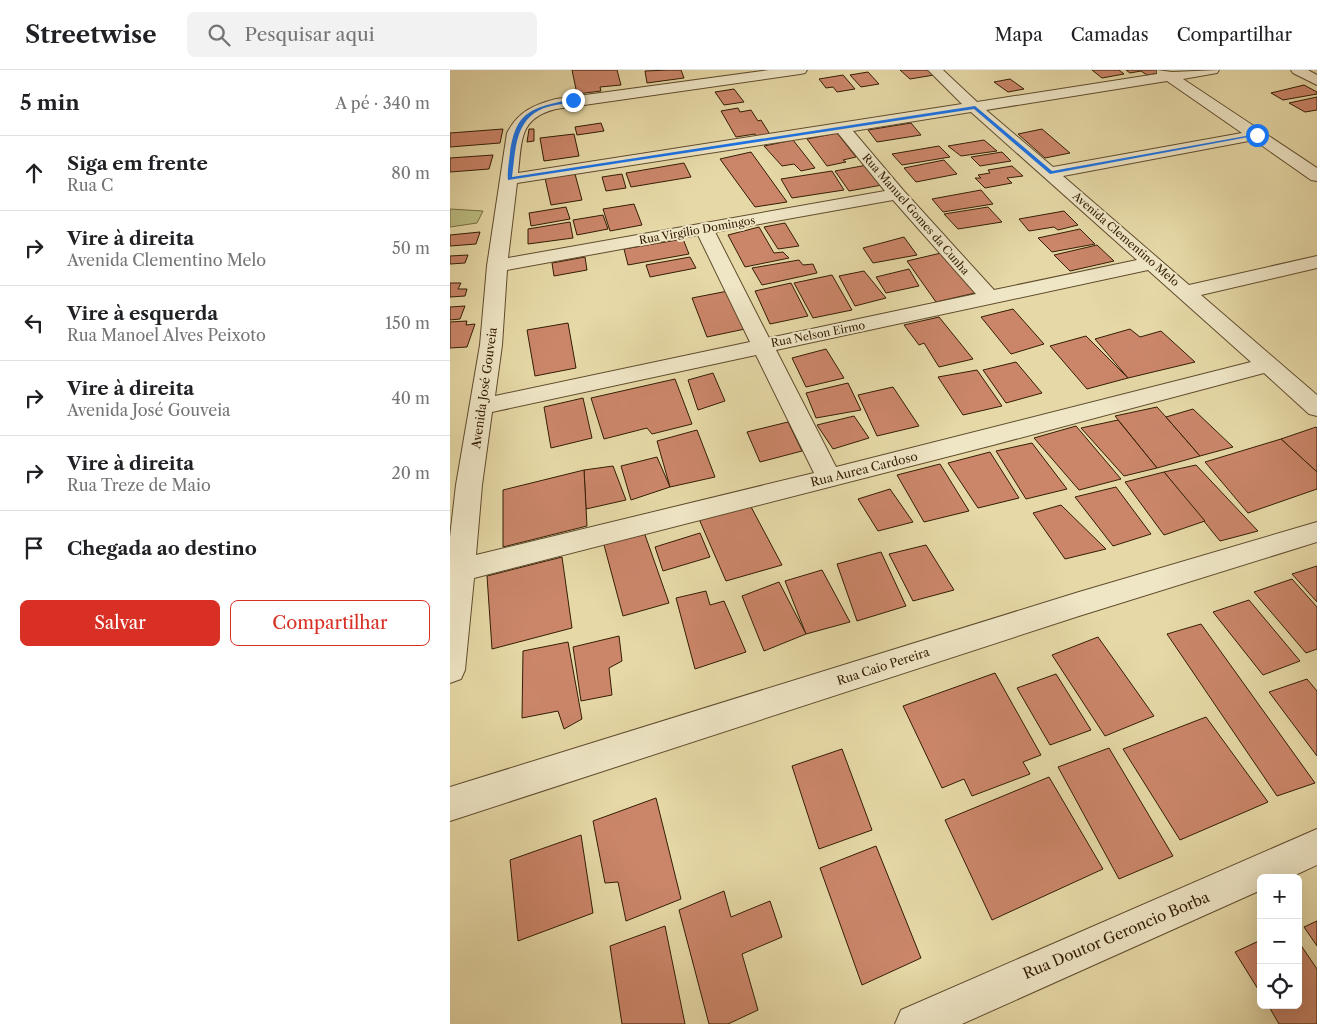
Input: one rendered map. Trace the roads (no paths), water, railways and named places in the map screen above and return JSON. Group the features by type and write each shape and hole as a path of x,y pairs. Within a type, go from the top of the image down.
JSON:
{"street":[{"name":"Avenida José Gouveia","path":"450,670 469,485 494,314 497,266 516,133 524,118 542,107 573,100 800,70"},
{"name":"Avenida Clementino Melo","path":"935,70 975,108 1317,408"},
{"path":"510,179 975,108 1165,73 1212,70"},
{"path":"1298,70 1317,81"},
{"path":"1165,73 1317,176"},
{"name":"Rua Manuel Gomes da Cunha","path":"843,129 897,194 990,298"},
{"path":"1050,173 1257,135"},
{"name":"Rua Virgilio Domingos","path":"497,266 897,194"},
{"path":"704,228 829,478"},
{"path":"1186,292 1317,262"},
{"name":"Rua Nelson Eirmo","path":"482,406 1153,263"},
{"name":"Rua Aurea Cardoso","path":"460,570 829,478 1268,365"},
{"name":"Rua Caio Pereira","path":"450,804 1079,604 1317,532"},
{"name":"Rua Doutor Geroncio Borba","path":"915,1024 1317,848"}]}
